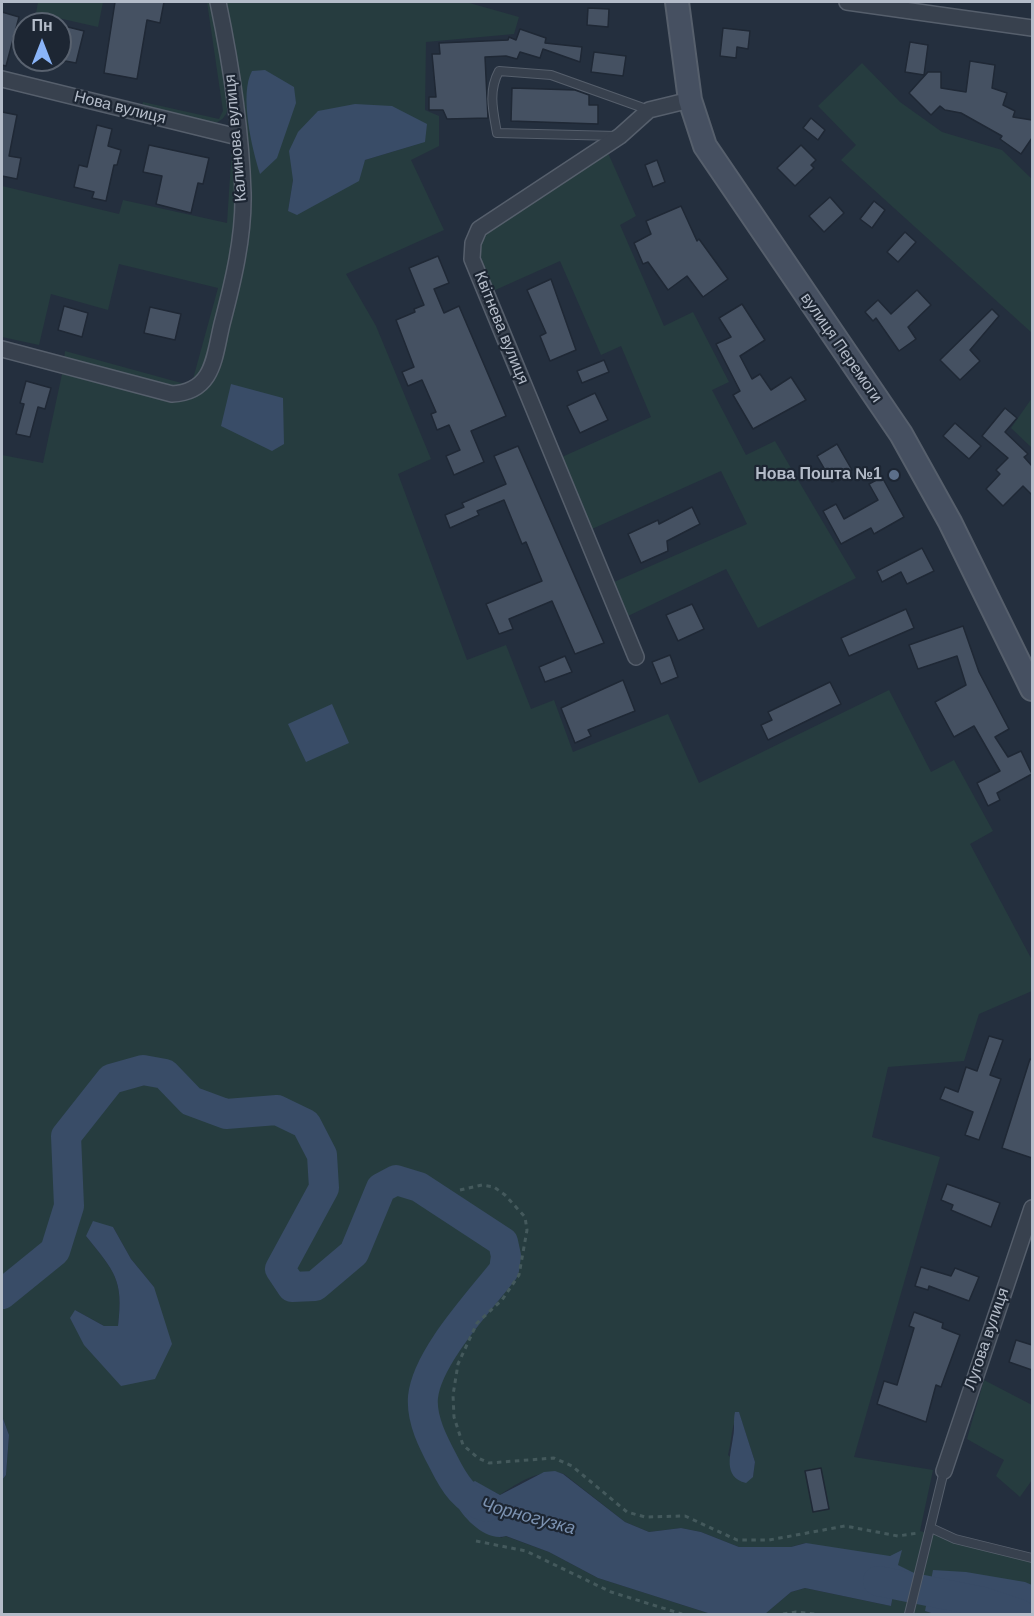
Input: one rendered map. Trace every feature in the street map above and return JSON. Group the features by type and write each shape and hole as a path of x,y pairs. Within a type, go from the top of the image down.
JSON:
{"main road":[{"name":"вулиця Перемоги","path":"678,2 690,99 705,147 901,434 950,522 1032,689"}],"street":[{"name":"Калинова вулиця","path":"2,350 172,394 188,393 201,386 212,365 235,272 243,194 227,45 218,2"},
{"path":"847,2 1032,28"},
{"name":"Нова вулиця","path":"2,79 238,137"},
{"name":"Квітнева вулиця","path":"636,657 472,259 472,243 479,229 620,136 649,111 690,99"},
{"name":"Лугова вулиця","path":"944,1471 1032,1208"}],"lane":[{"path":"620,136 497,133 492,105 493,83 499,71 551,75 649,111"},
{"path":"909,1614 944,1471"},
{"path":"930,1528 955,1539 1032,1558"}],"path":[{"path":"460,1190 482,1185 494,1187 505,1195 525,1217 527,1230 519,1275 502,1300 477,1323 458,1364 453,1395 454,1417 463,1445 469,1451 489,1463 554,1458 572,1466 627,1512 645,1517 685,1516 738,1540 769,1540 845,1527 898,1536 913,1535 930,1528"},
{"path":"476,1541 526,1551 611,1592 682,1614"},
{"path":"783,1614 796,1612 815,1614"}],"green space":[{"path":"38,2 103,2 98,27 72,21 72,12 36,12"},
{"path":"207,2 214,2 229,98 225,115 212,124 142,106 143,102 219,119 223,111"},
{"path":"223,2 466,2 519,17 514,34 426,42 425,110 439,116 439,146 411,160 444,230 346,274 376,326 431,459 398,474 467,660 506,645 531,709 554,700 573,752 668,714 699,783 889,690 931,772 954,760 993,831 970,844 1032,960 1032,991 979,1014 964,1061 888,1067 872,1137 940,1157 854,1457 933,1470 920,1531 1032,1562 1032,1611 925,1611 934,1614 765,1614 791,1592 805,1588 891,1606 893,1595 908,1571 898,1565 805,1543 791,1547 739,1547 701,1532 681,1528 649,1532 625,1522 564,1474 556,1472 530,1477 500,1495 475,1482 501,1538 505,1536 549,1552 598,1578 711,1614 2,1614 2,1480 6,1475 9,1435 2,1416 2,455 43,463 62,374 172,399 189,397 204,387 217,367 248,194","holes":["425,142 365,160 288,211 293,180","113,1227 131,1259 154,1287 121,1386 75,1310 104,1326 118,1326 119,1297 115,1276 86,1236","739,1413 755,1462 753,1477 728,1455 736,1417"]},
{"path":"862,63 900,102 942,132 1002,150 1032,179 1032,333 841,160 856,145 818,106"},
{"path":"232,146 236,147 237,169 232,253 214,342 206,367 198,382 172,390 64,359 65,351 185,384 193,379 218,288 119,264 108,310 51,294 39,345 2,337 2,186 119,214 123,200 227,223"},
{"path":"608,153 636,216 620,225 664,326 693,312 729,382 712,390 746,455 775,441 856,578 758,628 726,569 628,616 614,582 747,524 721,471 592,529 562,457 651,417 621,346 601,355 560,261 493,291 484,270 481,249 485,234"},
{"path":"1032,398 1032,448 1011,428"},
{"path":"984,1380 1032,1405 1032,1480 1020,1497 996,1476 1004,1460 967,1439"}],"water":[{"path":"265,70 294,87 296,103 277,158 260,174 248,122 247,93 252,71"},
{"path":"355,104 392,106 427,124 425,142 365,160 359,181 297,215 288,211 293,180 289,151 298,132 318,111"},
{"path":"231,384 283,398 284,444 272,451 221,426"},
{"path":"332,704 349,743 306,762 288,724"},
{"path":"93,1221 113,1227 131,1259 154,1287 172,1344 155,1379 121,1386 84,1345 70,1318 75,1310 104,1326 118,1326 119,1297 115,1276 86,1236"},
{"path":"735,1412 739,1412 755,1462 753,1477 746,1483 734,1476 730,1464"},
{"path":"2,1416 9,1435 6,1475 2,1480"},
{"path":"555,1471 563,1474 625,1522 649,1532 681,1528 701,1532 739,1547 791,1547 806,1543 890,1556 902,1550 898,1565 914,1573 908,1598 893,1595 891,1606 805,1588 791,1592 765,1614 711,1614 598,1578 549,1552 506,1536 498,1537 483,1532 469,1521 454,1500 453,1487 460,1482 465,1486 475,1481 500,1495 544,1472"},
{"path":"933,1570 966,1572 1032,1585 1032,1614 934,1614 925,1611"}],"building":[{"path":"115,2 164,2 160,23 147,20 137,79 104,73"},
{"path":"588,8 609,9 608,27 587,25"},
{"path":"2,12 12,15 12,43 6,66 2,65"},
{"path":"72,28 84,31 76,63 72,62"},
{"path":"723,28 750,31 748,49 737,47 736,58 720,56"},
{"path":"520,29 546,38 545,43 582,47 580,62 543,49 540,58 520,52 517,59 506,56 485,57 488,118 447,119 443,110 429,110 429,97 436,97 432,54 440,54 439,43 508,40 509,37 516,40"},
{"path":"910,42 928,45 924,75 905,72"},
{"path":"594,52 626,56 623,76 591,72"},
{"path":"970,61 995,65 992,88 1007,93 1003,105 1015,111 1013,117 1032,120 1032,138 1021,154 1000,139 1002,136 961,113 945,110 940,106 931,115 909,93 928,72 941,72 941,88 966,92"},
{"path":"512,88 575,90 589,95 589,105 598,105 598,124 511,121"},
{"path":"2,112 17,115 9,156 21,158 17,179 2,176"},
{"path":"811,118 825,130 818,140 803,128"},
{"path":"97,125 112,129 108,146 121,150 117,165 114,165 106,201 92,198 94,192 74,187 79,165 87,167"},
{"path":"149,145 209,158 203,184 198,183 191,213 156,204 162,176 143,172"},
{"path":"801,145 816,160 811,165 814,168 795,186 777,168"},
{"path":"657,160 665,182 653,187 645,165"},
{"path":"830,197 844,213 824,232 809,216"},
{"path":"874,201 885,210 872,228 860,219"},
{"path":"681,206 697,241 699,239 728,279 703,297 687,276 668,290 648,262 643,264 634,243 651,234 646,221"},
{"path":"905,232 916,242 898,262 887,252"},
{"path":"438,256 449,283 434,289 444,313 459,306 506,416 471,431 484,462 454,475 446,456 460,450 449,425 437,430 431,414 436,412 422,380 408,386 402,372 414,367 396,320 415,312 414,309 424,305 409,268"},
{"path":"551,279 576,350 550,361 540,336 546,333 527,290"},
{"path":"917,290 931,305 908,327 916,339 899,351 876,318 873,321 865,312 878,300 891,314"},
{"path":"742,304 765,340 740,356 752,379 760,374 771,390 791,377 806,400 753,429 733,395 740,391 716,344 731,337 719,318"},
{"path":"64,306 88,313 82,337 58,330"},
{"path":"150,307 181,314 175,340 144,333"},
{"path":"992,309 999,316 970,350 980,361 960,380 940,360"},
{"path":"604,360 609,372 582,383 577,371"},
{"path":"26,381 51,388 45,409 38,407 30,437 16,434 24,404 20,403"},
{"path":"595,393 608,420 580,433 567,406"},
{"path":"1005,408 1017,418 1005,432 1028,454 1024,457 1032,466 1032,495 1023,486 1003,506 986,489 1000,474 996,470 1008,458 982,436"},
{"path":"955,423 981,446 969,459 943,436"},
{"path":"837,444 852,470 832,482 817,456"},
{"path":"518,446 604,643 575,654 552,601 509,619 513,629 499,634 486,604 542,581 526,542 522,544 504,500 477,511 479,515 450,528 445,515 464,507 462,503 506,484 494,456"},
{"path":"882,477 904,517 874,534 871,528 841,544 823,511 836,504 844,519 878,500 869,484"},
{"path":"692,507 700,524 667,541 668,551 641,563 628,534 658,520 659,524"},
{"path":"922,548 934,571 907,584 901,572 882,582 877,571"},
{"path":"692,604 704,629 678,641 666,615"},
{"path":"906,609 914,628 849,656 841,638"},
{"path":"963,626 979,672 1009,729 995,737 1008,757 1021,751 1032,774 997,793 1000,800 988,806 977,783 1000,771 974,726 954,737 935,702 966,685 957,656 918,669 909,645"},
{"path":"670,655 678,677 661,684 652,662"},
{"path":"565,656 572,672 545,682 539,667"},
{"path":"623,680 635,711 588,730 591,736 575,743 561,708"},
{"path":"830,682 841,704 768,740 761,725 772,720 768,712"},
{"path":"989,1036 1003,1040 990,1075 1001,1079 979,1140 965,1135 973,1112 940,1099 945,1087 958,1092 966,1067 977,1071"},
{"path":"1030,1059 1032,1060 1032,1158 1002,1148"},
{"path":"947,1184 1000,1203 991,1227 951,1210 953,1205 941,1200"},
{"path":"921,1267 951,1276 955,1268 979,1277 969,1301 929,1286 928,1290 915,1286"},
{"path":"914,1312 943,1323 942,1328 960,1335 941,1387 936,1385 926,1422 877,1404 884,1381 897,1385 914,1328 909,1326"},
{"path":"1016,1340 1032,1345 1032,1370 1009,1362"},
{"path":"821,1468 829,1509 813,1512 805,1471"}],"waterway":[{"name":"Чорногузка","path":"2,1294 55,1251 69,1206 66,1136 111,1079 143,1070 165,1074 191,1101 226,1114 277,1110 306,1124 322,1155 324,1188 280,1269 292,1287 315,1286 354,1253 381,1188 396,1180 419,1187 503,1242 506,1256 504,1270 444,1348 427,1381 423,1397 424,1414 429,1432 452,1477 466,1496 487,1507"},
{"name":"Чорногузка","path":"878,1581 983,1602 1019,1614"}],"place":[{"name":"Нова Пошта №1","path":"894,475"}]}
